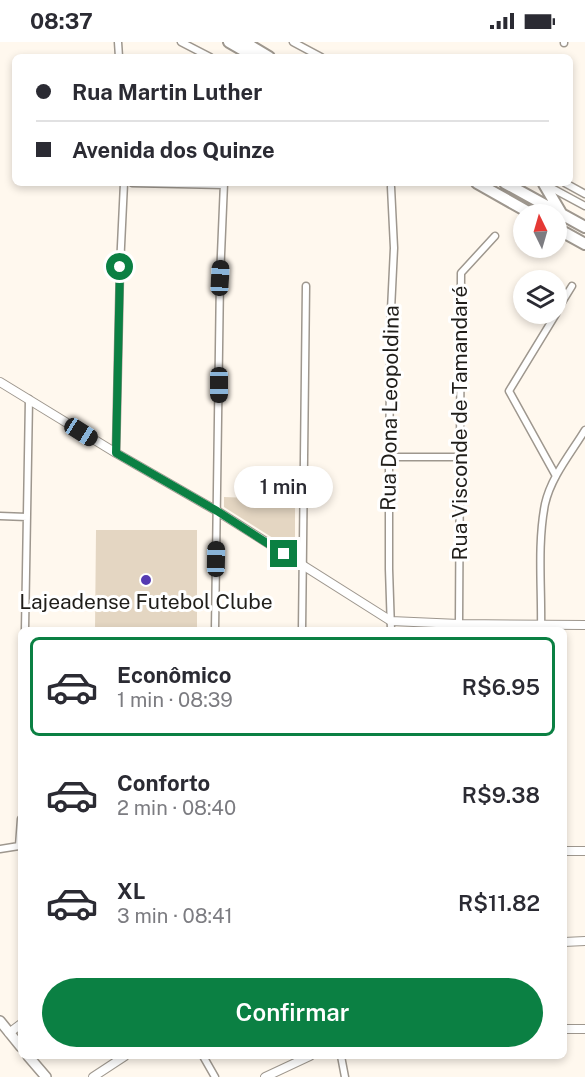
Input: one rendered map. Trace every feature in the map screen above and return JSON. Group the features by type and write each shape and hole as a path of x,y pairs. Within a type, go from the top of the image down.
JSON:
{"highway":[{"path":"229,42 250,54"},
{"path":"244,42 264,54"},
{"path":"482,186 514,204"},
{"path":"510,186 543,204"},
{"path":"544,186 555,204"},
{"path":"567,217 585,226"},
{"path":"567,235 583,244"}],"main road":[{"path":"0,1020 18,1044"},
{"path":"31,1059 46,1077"}],"street":[{"path":"181,42 204,54"},
{"path":"293,42 315,54"},
{"path":"116,453 124,186"},
{"path":"215,627 220,278 224,186"},
{"name":"Rua Dona Leopoldina","path":"391,186 394,248 391,310 388,569 391,627"},
{"path":"547,186 585,206"},
{"path":"570,186 585,194"},
{"name":"Rua Visconde de Tamandaré","path":"457,627 461,273 495,236"},
{"path":"302,627 306,286"},
{"path":"567,294 572,286"},
{"path":"549,324 509,391 556,476"},
{"path":"0,382 217,511 391,621 457,627"},
{"path":"25,627 29,399"},
{"path":"541,627 541,541 545,502 556,476 585,430"},
{"path":"389,457 459,457"},
{"path":"0,516 27,517"},
{"path":"556,627 585,625"},
{"path":"0,849 18,846"},
{"path":"567,850 585,851"},
{"path":"567,942 585,941"},
{"path":"9,1033 18,1026"},
{"path":"567,1029 585,1029"},
{"path":"93,1077 120,1059"},
{"path":"205,1059 215,1077"},
{"path":"265,1077 304,1059"},
{"path":"341,1059 345,1077"}],"shaded area":[{"path":"224,497 295,500 295,552 224,507"},
{"name":"Lajeadense Futebol Clube","path":"96,530 197,530 197,627 95,627"}],"place":[{"name":"Lajeadense Futebol Clube","path":"146,580"}],"route":[{"path":"120,267 116,453 217,511 284,554"}]}
